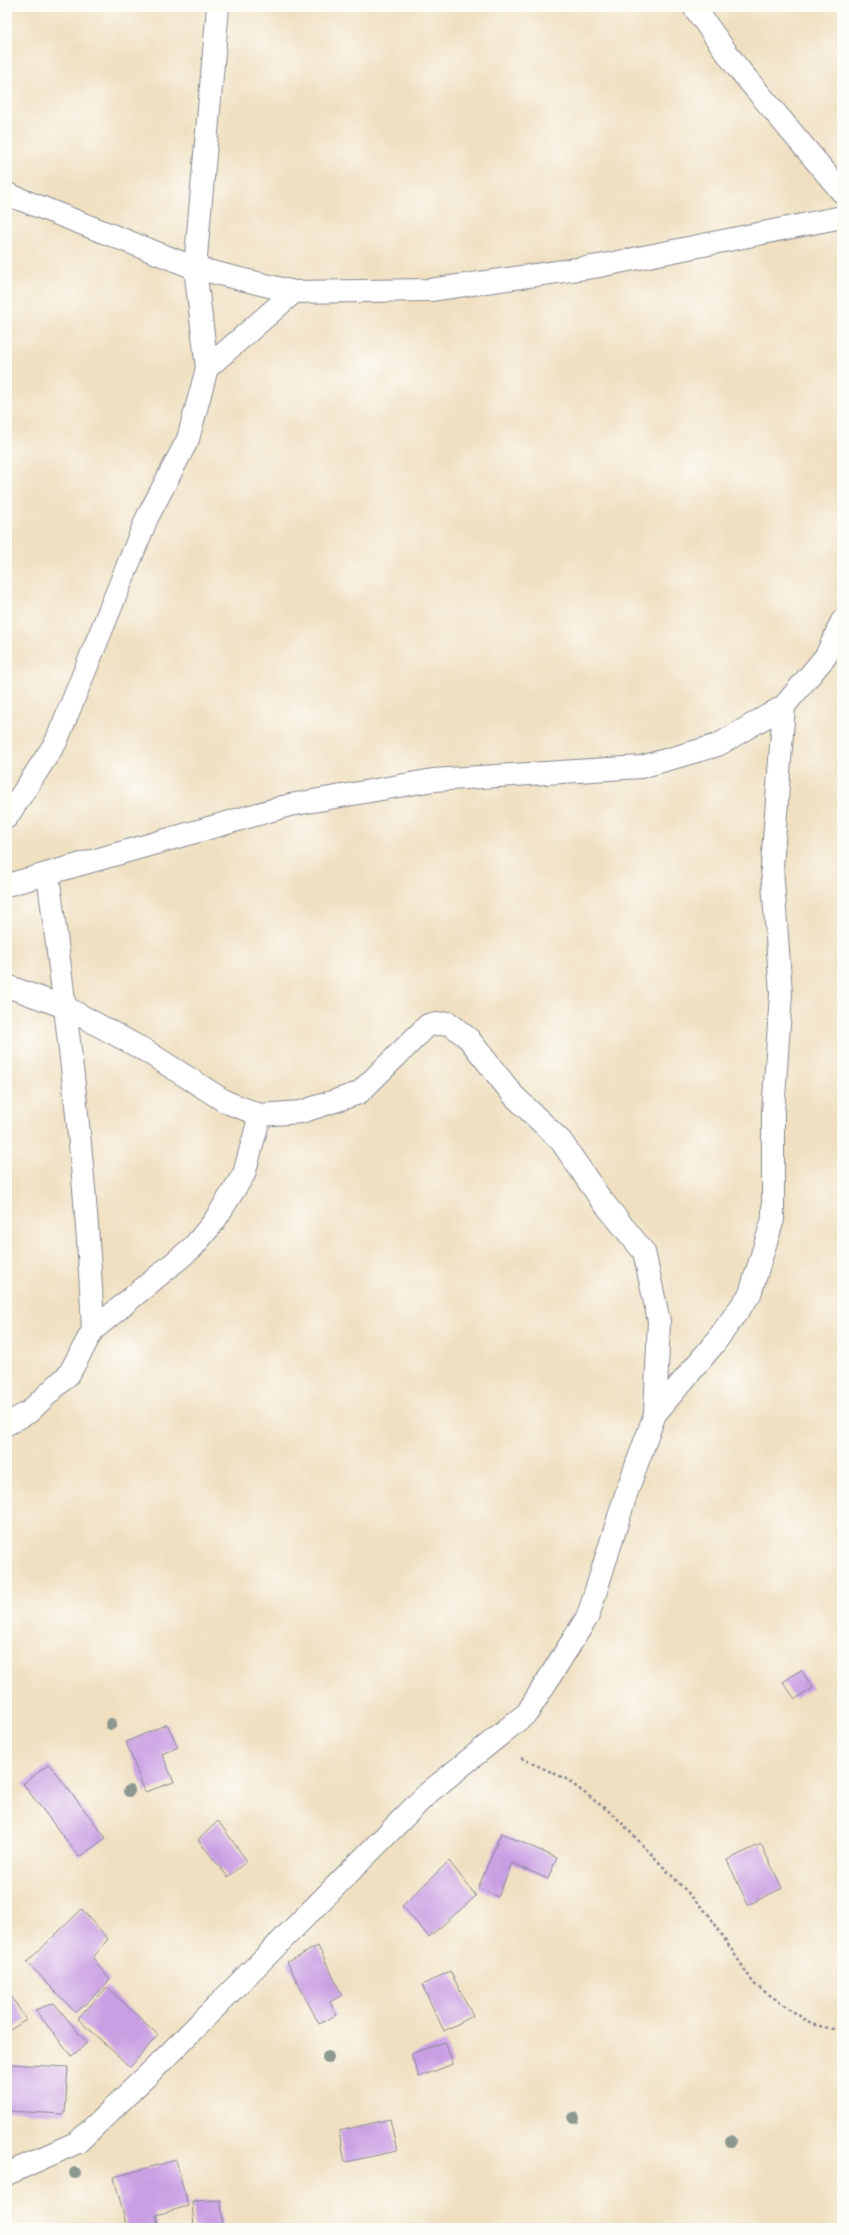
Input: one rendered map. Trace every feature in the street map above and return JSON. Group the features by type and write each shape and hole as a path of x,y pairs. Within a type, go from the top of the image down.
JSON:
{"street":[{"path":"7,818 56,742 148,518 188,439 207,368 195,268 218,7"},
{"path":"694,7 737,67 842,192"},
{"path":"7,194 195,268 294,292 430,290 599,266 842,217"},
{"path":"207,368 294,292"},
{"path":"7,886 290,805 433,780 641,767 718,745 784,706 826,656 842,621"},
{"path":"655,1414 714,1344 750,1294 773,1219 773,1113 781,994 772,867 784,706"},
{"path":"48,875 65,1007 90,1252 93,1330"},
{"path":"7,986 65,1007 146,1051 226,1102 260,1115 301,1112 359,1092 428,1025 449,1023 469,1038 514,1096 561,1141 600,1198 644,1252 659,1321 655,1414 627,1491 588,1616 527,1713 428,1793 180,2043 78,2142 7,2174"},
{"path":"7,1424 30,1412 69,1374 93,1330 194,1247 213,1223 244,1174 260,1115"}],"path":[{"path":"518,1757 566,1779 615,1816 709,1915 754,1984 811,2024 842,2031"}],"building":[{"path":"801,1670 813,1688 795,1699 783,1682"},
{"path":"167,1724 178,1747 162,1754 174,1782 145,1792 126,1742"},
{"path":"49,1764 106,1838 79,1857 23,1784"},
{"path":"218,1821 247,1861 228,1877 198,1840"},
{"path":"501,1833 557,1858 548,1879 512,1863 498,1897 478,1888"},
{"path":"761,1844 782,1888 748,1905 727,1860"},
{"path":"449,1861 476,1896 429,1937 402,1906"},
{"path":"82,1909 108,1939 93,1958 110,1980 76,2013 27,1962"},
{"path":"318,1946 342,1995 330,2002 336,2015 319,2024 287,1962"},
{"path":"450,1971 473,2016 444,2031 422,1985"},
{"path":"107,1987 158,2035 130,2067 78,2019"},
{"path":"7,1989 26,2020 7,2032"},
{"path":"54,2003 87,2043 72,2056 35,2010"},
{"path":"445,2042 453,2064 419,2077 411,2054"},
{"path":"7,2064 68,2067 65,2114 7,2111"},
{"path":"390,2119 397,2151 345,2162 339,2131"},
{"path":"176,2160 188,2206 156,2215 159,2228 127,2228 114,2177"},
{"path":"221,2200 223,2228 194,2228 192,2201"},
{"path":"7,2207 11,2207 11,2228 7,2228"}]}
